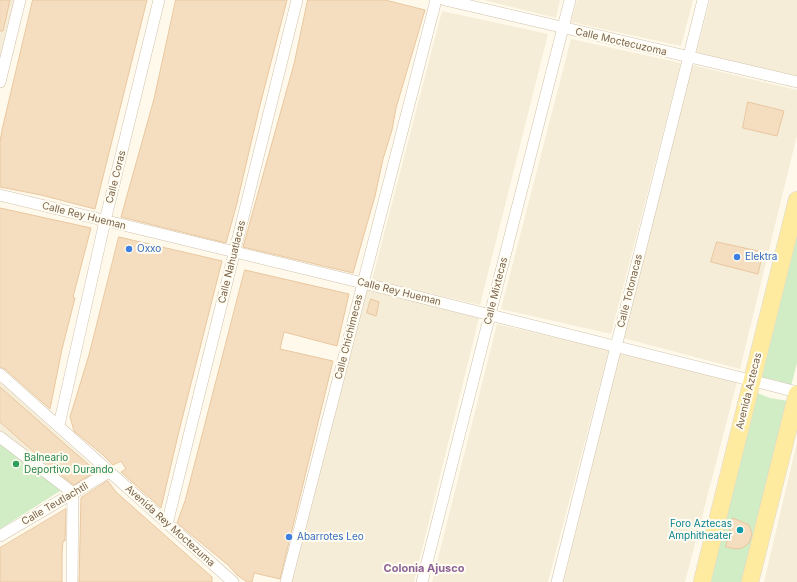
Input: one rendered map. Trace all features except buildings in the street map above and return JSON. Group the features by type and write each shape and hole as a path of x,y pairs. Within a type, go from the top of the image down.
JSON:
{"main road":[{"name":"Avenida Aztecas","path":"702,582 797,200"},
{"path":"750,582 797,393"}],"street":[{"path":"0,82 20,0"},
{"name":"Calle Coras","path":"58,425 105,221 159,0"},
{"name":"Calle Nahuatlacas","path":"167,524 297,0"},
{"name":"Calle Chichimecas","path":"286,582 436,0"},
{"name":"Calle Moctecuzoma","path":"445,0 797,82"},
{"name":"Calle Mixtecas","path":"422,582 570,0"},
{"name":"Calle Totonacas","path":"557,582 703,0"},
{"name":"Calle Rey Hueman","path":"0,195 362,283 752,380 797,393"},
{"name":"Avenida Rey Moctezuma","path":"0,374 233,582"},
{"path":"0,437 72,493 72,582"},
{"name":"Calle Teutlachtli","path":"0,536 109,472"}],"shaded area":[{"path":"0,0 15,0 0,58"},
{"path":"484,0 560,0 556,18"},
{"path":"577,0 693,0 681,46 571,22"},
{"path":"710,0 797,0 797,78 696,54"},
{"path":"442,11 548,34 480,305 372,280"},
{"path":"571,39 681,63 611,334 501,309"},
{"path":"692,65 797,90 797,135 740,369 623,338"},
{"path":"360,288 479,318 414,582 290,582"},
{"path":"497,324 609,350 548,582 432,582"},
{"path":"619,353 737,382 685,582 563,582"},
{"path":"0,382 100,473 71,489 0,435"},
{"path":"797,442 797,582 764,582"}],"green space":[{"path":"797,230 797,363 791,386 776,380 757,377"},
{"path":"755,392 770,398 788,401 742,582 711,582"},
{"name":"Balneario Deportivo Durando","path":"0,439 63,489 0,529"}],"place":[{"name":"Oxxo","path":"129,249"},
{"name":"Elektra","path":"737,257"},
{"name":"Balneario Deportivo Durando","path":"16,464"},
{"name":"Foro Aztecas Amphitheater","path":"740,530"},
{"name":"Abarrotes Leo","path":"289,537"}],"district":[{"name":"Colonia Ajusco","path":"424,569"}]}
